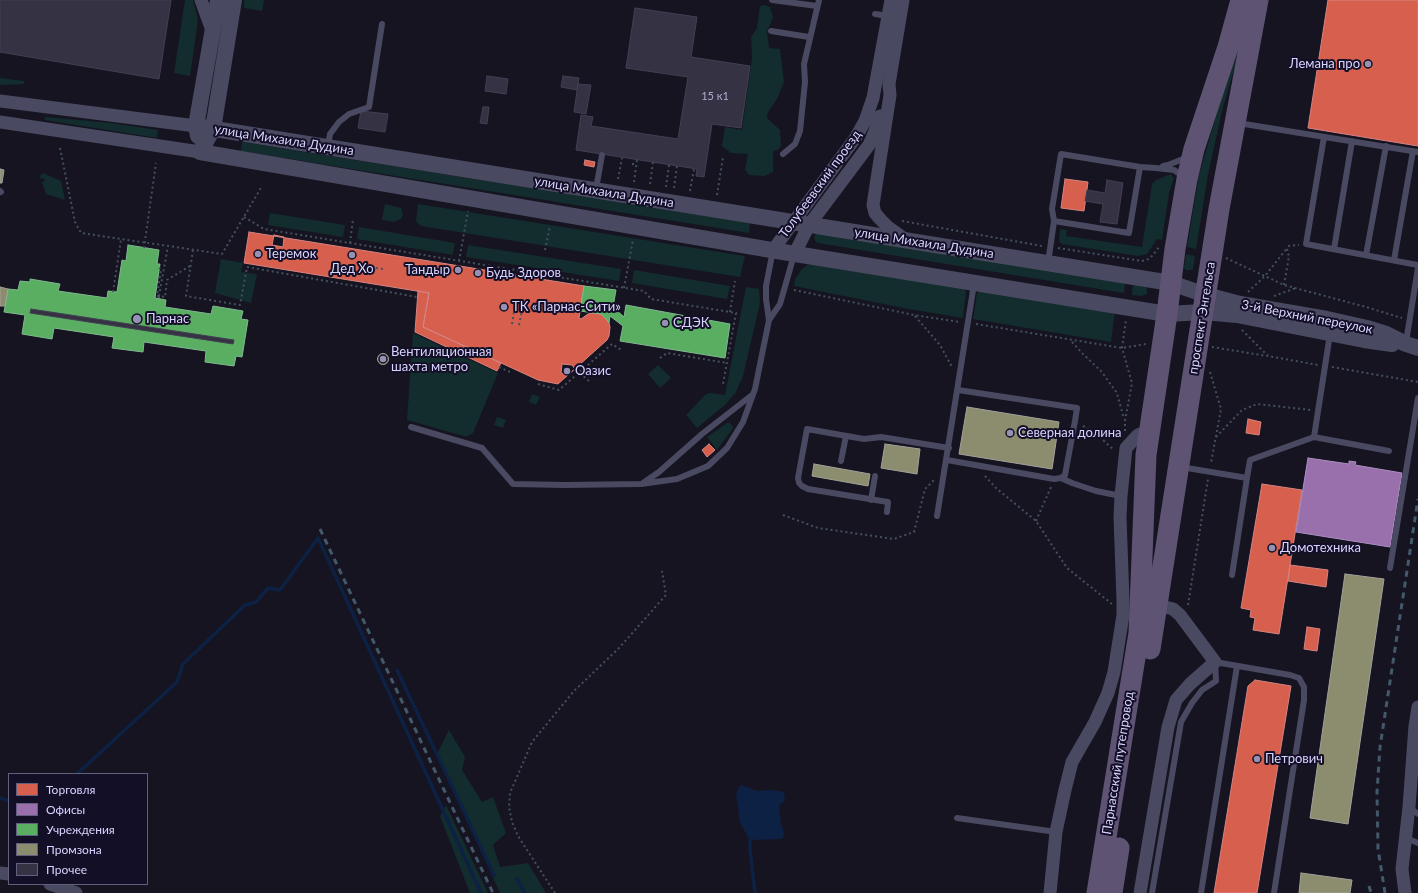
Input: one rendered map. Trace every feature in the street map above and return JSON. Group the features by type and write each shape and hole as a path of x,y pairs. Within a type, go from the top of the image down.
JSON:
{"main road":[{"path":"1145,635 1146,455 1175,249 1187,179 1194,150 1228,47 1241,0"},
{"name":"проспект Энгельса","path":"1145,635 1157,605 1204,304 1258,0"},
{"name":"Парнасский путепровод","path":"1097,893 1145,635"},
{"name":"Парнасский путепровод","path":"1112,893 1145,635"}],"street":[{"path":"201,0 213,33"},
{"path":"200,152 196,126 218,0"},
{"path":"200,152 213,129 234,0"},
{"name":"Толубеевский проезд","path":"891,0 894,17 889,84 890,96 873,205 875,213 880,219 906,240"},
{"name":"Толубеевский проезд","path":"773,250 865,121 873,98 894,17 903,0"},
{"name":"Толубеевский проезд","path":"794,254 809,225 869,145 875,131 884,96 889,84"},
{"name":"улица Михаила Дудина","path":"0,101 167,121 1171,283 1204,304"},
{"name":"улица Михаила Дудина","path":"0,122 200,152 794,254 1167,314 1204,304"},
{"name":"3-й Верхний переулок","path":"1204,304 1237,315 1385,344 1412,346"},
{"name":"3-й Верхний переулок","path":"1204,304 1240,304 1327,319 1386,334 1412,346"},
{"path":"1050,893 1056,832 1072,762 1095,722 1108,693 1114,672 1123,615 1121,496 1126,454 1138,435 1150,430"},
{"path":"1140,893 1168,727 1176,700 1190,684 1216,662 1180,615 1172,609 1157,605"},
{"path":"1405,893 1402,869 1406,838 1414,811 1415,726 1418,707"},
{"path":"53,885 76,893"}],"lane":[{"path":"772,0 818,3 804,64 805,82 800,131 795,144 783,154"},
{"path":"874,14 894,17"},
{"path":"327,147 330,134 339,122 349,114 369,107 382,24"},
{"path":"771,31 809,37"},
{"path":"1235,123 1416,151 1394,260"},
{"path":"1324,137 1306,244 1418,265"},
{"path":"1334,249 1352,141"},
{"path":"1366,255 1386,146"},
{"path":"1156,168 1184,159 1194,150"},
{"path":"1048,263 1054,221 1052,209 1061,154 1140,167 1174,170 1187,179"},
{"path":"596,190 602,155"},
{"path":"1054,221 1129,233 1140,167"},
{"path":"411,427 482,448 513,484 565,486 641,484 677,479 708,466 726,448 743,422 755,389 769,320 766,300 766,286 773,250"},
{"path":"769,320 780,304 794,254"},
{"path":"1412,346 1418,268"},
{"path":"937,516 974,283"},
{"path":"1314,437 1331,333"},
{"path":"958,390 1077,408 1065,475 1058,478"},
{"path":"641,484 660,472 702,434 752,395"},
{"path":"1390,568 1418,398"},
{"path":"887,512 888,502 808,489 799,483 798,478 807,429 864,439 881,437 948,448"},
{"path":"841,461 846,436"},
{"path":"1232,574 1250,460 1314,437 1388,451"},
{"path":"947,460 1058,478 1096,491 1121,496"},
{"path":"1178,467 1247,478"},
{"path":"871,500 875,476"},
{"path":"1152,893 1181,722 1192,703 1202,690 1216,681 1216,662 1290,675 1299,678 1304,687 1304,700 1274,893"},
{"path":"1201,893 1237,666"},
{"path":"957,818 1056,832"},
{"path":"1406,838 1418,843"}],"path":[{"path":"60,148 75,222 80,233 222,254 262,186"},
{"path":"717,195 723,157"},
{"path":"618,179 622,158"},
{"path":"634,182 637,160"},
{"path":"650,184 653,162"},
{"path":"144,248 156,163"},
{"path":"666,187 669,165"},
{"path":"674,188 677,166"},
{"path":"690,191 694,169"},
{"path":"459,261 469,210"},
{"path":"244,217 264,229 644,291 650,299 736,313 723,384"},
{"path":"350,243 353,220"},
{"path":"897,220 1050,247 1142,261 1149,259 1159,247"},
{"path":"545,250 550,223"},
{"path":"624,288 634,237"},
{"path":"113,292 121,239"},
{"path":"1244,296 1265,276 1288,246 1306,244"},
{"path":"159,297 168,246"},
{"path":"1284,285 1289,256 1287,248"},
{"path":"193,250 186,296 240,305 247,267 417,297"},
{"path":"285,253 304,256"},
{"path":"1222,257 1284,285 1403,318"},
{"path":"1225,264 1226,258"},
{"path":"159,297 165,297 167,280 190,266"},
{"path":"361,266 383,269"},
{"path":"159,297 157,296 160,268"},
{"path":"730,312 735,281"},
{"path":"1269,297 1296,288"},
{"path":"512,324 516,300"},
{"path":"519,325 524,301"},
{"path":"914,315 940,345 959,380"},
{"path":"1126,318 1122,348 1132,383 1125,421 1126,454"},
{"path":"1072,341 1101,371 1117,393 1125,421"},
{"path":"538,384 559,390 612,344 623,351"},
{"path":"1211,347 1268,356"},
{"path":"660,358 668,353 727,363"},
{"path":"1180,615 1188,606 1209,473 1221,410 1208,365"},
{"path":"499,367 512,373"},
{"path":"580,373 590,382"},
{"path":"1216,438 1242,410 1257,404 1318,411"},
{"path":"1075,421 1126,454"},
{"path":"974,465 996,488 1036,521 1068,568 1112,604 1123,615"},
{"path":"783,515 818,528 894,539 914,532 925,489 945,469"},
{"path":"1036,521 1058,478"},
{"path":"555,893 518,836 512,822 509,807 510,793 532,742 574,691 619,648 666,595 662,571"}],"green space":[{"path":"185,0 193,0 198,20 190,76 174,73"},
{"path":"244,0 264,0 262,11 244,8"},
{"path":"765,5 770,7 773,17 767,32 769,48 780,49 784,82 777,99 768,112 767,118 780,130 781,146 778,150 773,151 773,172 764,176 749,175 745,170 748,154 731,153 722,146 725,127 742,130 752,58 751,37 757,28 760,6"},
{"path":"1236,48 1240,49 1222,111 1208,175 1196,249 1187,247 1199,175"},
{"path":"0,78 24,81 24,84 0,85"},
{"path":"45,117 111,123 158,130 157,138 45,120"},
{"path":"242,142 750,223 749,233 241,151"},
{"path":"43,173 61,181 65,200 46,194 42,182 45,181 44,178 41,179 40,176"},
{"path":"1171,174 1174,178 1169,193 1162,240 1157,239 1147,254 1138,256 1062,244 1059,241 1060,229 1067,230 1066,236 1142,247 1152,184 1156,180"},
{"path":"385,204 401,208 403,215 401,219 394,222 382,220"},
{"path":"418,204 745,256 740,277 421,226 416,221"},
{"path":"270,213 345,225 343,237 268,225"},
{"path":"359,227 455,243 453,255 357,239"},
{"path":"818,233 1125,283 1124,293 818,243 814,238"},
{"path":"468,245 621,269 619,281 466,257"},
{"path":"1186,254 1195,256 1193,269 1191,270 1186,270 1184,268"},
{"path":"221,259 243,263 241,272 257,274 251,303 215,293"},
{"path":"815,263 964,288 966,292 963,318 909,309 794,286 795,279 802,269 807,265"},
{"path":"634,270 730,286 727,299 632,283"},
{"path":"1133,284 1146,287 1147,294 1141,296 1132,295"},
{"path":"746,287 759,289 760,303 743,376 736,392 726,404 697,428 686,415 706,394 710,393 725,395"},
{"path":"980,290 1115,312 1111,342 973,319 977,293"},
{"path":"413,333 498,373 473,433 468,436 463,436 407,420"},
{"path":"658,365 671,378 660,388 648,374"},
{"path":"532,394 540,397 536,405 529,402"},
{"path":"497,417 506,420 503,428 494,425"},
{"path":"727,423 730,423 733,428 717,450 707,437"},
{"path":"449,730 465,757 462,770 482,802 493,797 506,833 493,845 500,867 528,863 546,893 500,893 437,754"},
{"path":"446,805 488,893 470,893 440,816"}],"water":[{"path":"742,785 757,791 772,790 784,792 785,801 779,805 784,835 782,839 750,840 740,823 736,794 739,787"}],"building: Торговля":[{"name":"Лемана про","path":"1328,0 1418,0 1418,146 1308,128"},
{"path":"585,160 595,162 594,167 584,165"},
{"path":"1065,179 1088,182 1084,211 1061,208"},
{"name":"ТК «Парнас-Сити»","path":"249,232 584,286 579,318 581,319 588,314 593,313 601,314 609,323 609,336 607,340 558,384 538,380 423,327 429,293 244,263"},
{"path":"274,235 284,237 283,247 272,245"},
{"path":"418,291 429,293 423,327 501,363 497,371 415,332"},
{"name":"Оазис","path":"562,364 572,365 575,369 569,374 561,373"},
{"path":"1248,419 1261,422 1259,435 1246,433"},
{"path":"709,444 715,450 707,457 702,450"},
{"name":"Домотехника","path":"1262,484 1302,490 1279,634 1253,630 1255,618 1250,617 1251,610 1241,608"},
{"path":"1290,565 1328,570 1326,587 1288,581"},
{"path":"1307,627 1320,629 1317,651 1304,649"},
{"name":"Петрович","path":"1255,680 1291,686 1257,893 1214,893 1248,686"}],"building: Офисы":[{"path":"1308,458 1349,464 1349,461 1356,462 1355,465 1402,473 1390,547 1296,532"}],"building: Учреждения":[{"name":"Парнас","path":"128,245 159,250 157,264 160,264 155,298 166,300 165,307 211,314 213,306 243,311 241,319 248,320 242,357 236,356 234,366 205,362 206,351 144,342 143,352 112,348 114,337 54,328 52,339 22,334 25,315 4,312 8,289 18,290 20,281 30,282 30,279 60,284 58,291 107,298 108,291 117,292 122,260 126,261"},
{"path":"584,286 616,290 613,307 624,317 626,305 730,324 725,358 620,341 623,326 610,316 609,323 601,314 580,311"}],"building: Промзона":[{"path":"0,169 4,170 2,183 0,183"},
{"path":"0,287 8,289 5,306 0,306"},
{"name":"Вентиляционная шахта метро","path":"383,353 387,355 389,359 387,363 383,365 379,363 377,359 379,355"},
{"name":"Северная долина","path":"967,407 1059,422 1052,469 959,454"},
{"path":"885,444 920,449 917,474 881,468"},
{"path":"814,464 870,474 868,486 812,476"},
{"path":"1345,574 1384,579 1348,824 1310,818"},
{"path":"1301,873 1352,880 1350,893 1299,893"}],"building: Прочее":[{"path":"0,0 171,0 159,79 0,52"},
{"path":"635,8 697,17 691,57 750,66 741,128 712,124 704,177 696,176 697,169 576,150 581,115 593,117 591,126 678,139 688,77 626,68"},
{"path":"487,76 508,79 506,94 485,91"},
{"path":"563,76 579,78 577,90 561,87"},
{"path":"578,84 591,85 586,114 574,112"},
{"path":"483,107 489,107 487,124 480,123"},
{"path":"361,111 388,114 385,132 358,128"},
{"path":"1107,180 1123,183 1117,224 1100,222 1103,204 1085,201 1087,190 1105,193"},
{"name":"Парнас","path":"31,309 234,340 233,344 30,313"}],"waterway":[{"path":"78,773 177,682 183,664 245,605 256,602 268,588 280,590 318,538 481,893"},
{"path":"397,670 494,875"},
{"path":"0,798 8,801"},
{"path":"750,840 755,893"},
{"path":"517,879 525,893"}],"railway":[{"path":"1385,893 1378,849 1377,792 1380,747 1418,499"},
{"path":"320,529 493,893"},
{"path":"1369,886 1371,893"}],"place":[{"name":"Лемана про","path":"1368,64"},
{"name":"Теремок","path":"258,254"},
{"name":"Дед Хо","path":"352,255"},
{"name":"Тандыр","path":"458,270"},
{"name":"Будь Здоров","path":"478,273"},
{"name":"ТК «Парнас-Сити»","path":"504,307"},
{"name":"Парнас","path":"137,319"},
{"name":"СДЭК","path":"665,323"},
{"name":"Вентиляционная шахта метро","path":"383,359"},
{"name":"Оазис","path":"567,371"},
{"name":"Северная долина","path":"1010,433"},
{"name":"Домотехника","path":"1272,548"},
{"name":"Петрович","path":"1257,759"}]}
